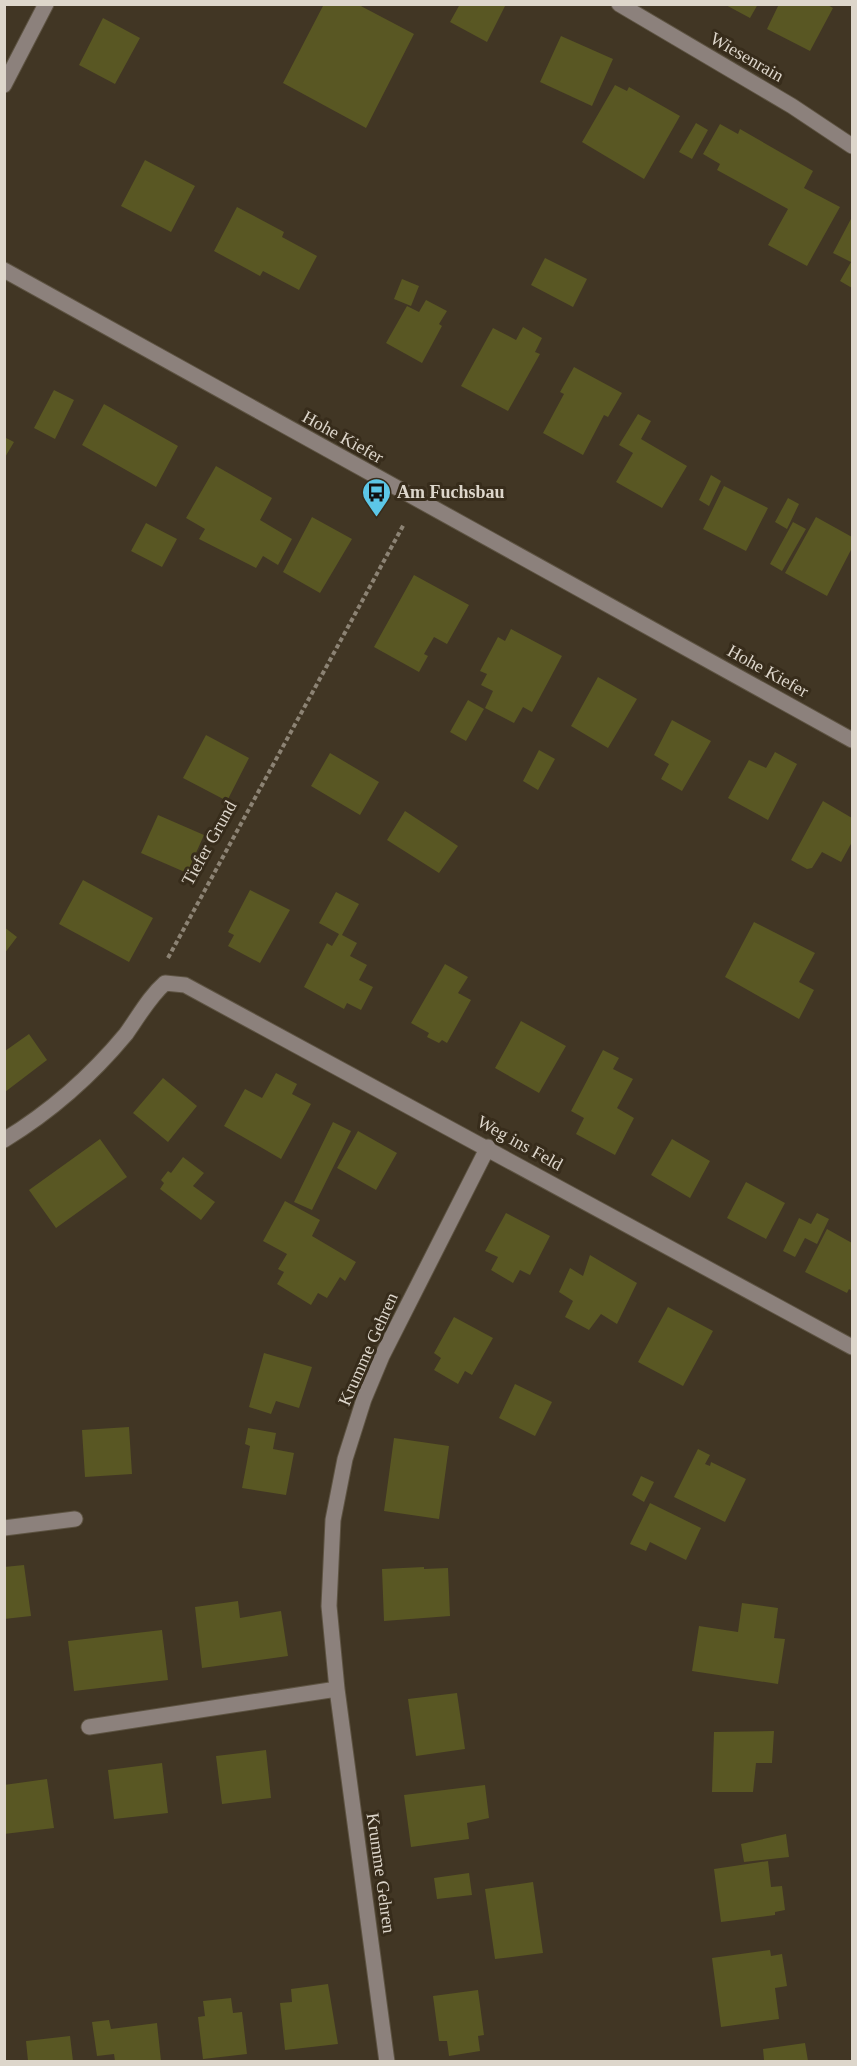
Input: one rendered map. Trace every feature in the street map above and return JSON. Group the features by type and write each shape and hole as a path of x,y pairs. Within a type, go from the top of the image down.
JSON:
{"street":[{"path":"4,86 46,4"},
{"name":"Wiesenrain","path":"619,4 792,106 852,146"},
{"name":"Hohe Kiefer","path":"4,270 852,740"},
{"path":"4,1140 86,1078 126,1033 154,993 165,983"},
{"name":"Weg ins Feld","path":"165,983 185,985 488,1147 852,1347"},
{"name":"Krumme Gehren","path":"387,2061 337,1689 329,1606 333,1520 345,1460 363,1399 382,1356 488,1147"},
{"path":"4,1528 75,1519"},
{"path":"89,1727 337,1689"}],"path":[{"name":"Tiefer Grund","path":"165,983 162,968 404,524"}],"building":[{"path":"324,4 357,4 414,34 366,128 283,83"},
{"path":"460,4 506,4 487,42 450,22"},
{"path":"724,4 758,4 750,18"},
{"path":"779,4 826,4 833,8 810,51 767,29"},
{"path":"103,18 140,38 115,84 79,65"},
{"path":"561,36 613,59 592,106 540,82"},
{"path":"615,85 627,91 629,87 680,116 644,179 582,142"},
{"path":"696,123 708,130 692,159 679,152"},
{"path":"720,124 738,134 740,129 813,171 804,188 840,207 807,266 768,245 788,209 717,170 720,164 703,154"},
{"path":"145,160 195,186 171,232 121,206"},
{"path":"237,207 284,232 282,237 317,256 299,290 263,271 260,276 214,251"},
{"path":"852,217 852,288 840,281 851,262 833,253"},
{"path":"545,258 587,279 573,307 531,285"},
{"path":"402,279 419,286 411,306 394,299"},
{"path":"426,300 447,311 439,324 442,326 422,363 386,343 407,306 419,312"},
{"path":"523,327 542,338 535,352 540,354 508,411 461,386 493,328 516,340"},
{"path":"574,367 622,393 608,417 604,415 583,455 543,433 564,394 560,392"},
{"path":"54,390 74,400 55,439 34,428"},
{"path":"104,404 178,446 156,487 82,445"},
{"path":"638,414 651,421 641,439 687,466 662,508 616,482 633,453 619,445"},
{"path":"4,437 14,442 4,459"},
{"path":"216,466 272,498 260,520 292,539 278,565 263,556 256,568 199,539 205,529 186,518"},
{"path":"711,475 721,481 709,506 699,500"},
{"path":"724,486 768,508 746,551 703,529"},
{"path":"788,498 799,504 787,529 775,522"},
{"path":"312,517 352,539 320,593 283,572"},
{"path":"816,517 852,537 852,548 827,596 785,573"},
{"path":"793,522 806,529 782,571 770,564"},
{"path":"146,523 177,539 162,567 131,551"},
{"path":"414,575 469,605 447,644 434,637 424,654 428,656 419,672 374,647"},
{"path":"511,629 562,656 532,712 523,707 514,723 485,708 493,691 481,685 487,674 480,671 498,637 505,641"},
{"path":"598,677 637,699 608,748 571,726"},
{"path":"468,700 484,709 466,741 450,732"},
{"path":"672,720 711,741 682,791 661,779 669,764 654,755"},
{"path":"206,735 249,758 227,801 183,778"},
{"path":"539,750 555,759 538,790 523,781"},
{"path":"775,752 797,764 768,820 728,798 749,760 766,768"},
{"path":"330,753 379,782 360,815 311,786"},
{"path":"823,801 852,818 852,842 841,862 822,852 812,868 807,869 791,860"},
{"path":"405,811 458,846 439,873 387,840"},
{"path":"158,815 204,835 187,873 141,853"},
{"path":"83,880 153,918 129,962 59,924"},
{"path":"250,890 290,910 260,963 228,946 234,935 228,932"},
{"path":"336,892 359,904 342,935 357,943 350,956 367,965 359,980 373,987 361,1010 347,1003 344,1009 304,987 327,943 332,946 339,934 319,923"},
{"path":"754,922 815,953 799,982 814,990 799,1019 725,977"},
{"path":"4,927 17,937 4,954"},
{"path":"445,964 468,977 458,993 471,1000 447,1043 442,1040 439,1043 427,1037 429,1033 411,1023"},
{"path":"521,1021 566,1046 539,1093 495,1068"},
{"path":"29,1034 47,1060 5,1092 5,1051"},
{"path":"603,1050 619,1058 613,1069 633,1079 617,1108 634,1118 615,1155 576,1134 584,1118 571,1111"},
{"path":"276,1073 297,1084 292,1094 311,1104 281,1159 224,1126 245,1089 262,1098"},
{"path":"163,1078 197,1106 168,1142 133,1113"},
{"path":"333,1122 351,1131 312,1210 294,1202"},
{"path":"358,1131 397,1153 376,1190 337,1168"},
{"path":"100,1139 127,1177 56,1228 29,1190"},
{"path":"672,1139 710,1161 690,1198 651,1175"},
{"path":"183,1157 204,1173 193,1186 215,1202 201,1220 160,1189 164,1183 161,1180 168,1171 171,1173"},
{"path":"746,1182 785,1203 766,1239 727,1218"},
{"path":"285,1201 320,1220 312,1236 356,1262 345,1281 340,1277 327,1298 318,1293 311,1305 277,1284 284,1272 278,1269 287,1254 263,1241"},
{"path":"506,1213 550,1236 530,1275 520,1270 513,1283 491,1270 498,1257 485,1251"},
{"path":"817,1213 829,1219 817,1244 805,1238 795,1257 783,1251 799,1218 811,1224"},
{"path":"827,1229 852,1243 852,1291 849,1289 847,1293 805,1272"},
{"path":"590,1255 637,1283 617,1324 601,1314 589,1330 565,1317 573,1301 559,1292 570,1268 583,1276"},
{"path":"668,1307 713,1331 683,1386 638,1362"},
{"path":"454,1317 493,1338 472,1375 465,1371 458,1384 434,1370 441,1358 434,1353"},
{"path":"264,1353 312,1367 299,1408 276,1401 271,1414 249,1407"},
{"path":"515,1384 552,1402 535,1436 499,1418"},
{"path":"129,1427 132,1474 85,1477 82,1430"},
{"path":"248,1428 276,1433 273,1449 294,1453 286,1495 242,1488 250,1446 245,1444"},
{"path":"394,1438 449,1446 439,1519 384,1511"},
{"path":"698,1449 710,1455 705,1464 710,1466 711,1462 746,1479 725,1522 674,1497"},
{"path":"641,1476 654,1482 644,1502 632,1495"},
{"path":"650,1503 701,1528 686,1560 650,1542 646,1551 630,1544"},
{"path":"24,1565 31,1616 4,1619 4,1567"},
{"path":"424,1567 424,1569 448,1568 450,1616 384,1621 382,1569"},
{"path":"238,1601 240,1618 281,1611 288,1656 202,1668 195,1607"},
{"path":"742,1603 778,1608 774,1638 785,1639 778,1684 692,1671 699,1626 738,1632"},
{"path":"162,1630 168,1680 74,1691 68,1641"},
{"path":"457,1693 465,1749 416,1756 408,1699"},
{"path":"774,1731 772,1763 756,1763 753,1792 712,1792 714,1732"},
{"path":"266,1750 271,1798 222,1804 216,1756"},
{"path":"162,1763 168,1813 114,1819 108,1770"},
{"path":"47,1779 54,1828 4,1834 4,1785"},
{"path":"485,1785 489,1818 467,1823 469,1839 411,1847 404,1795"},
{"path":"786,1834 789,1857 744,1862 741,1844"},
{"path":"768,1861 771,1887 782,1886 785,1910 775,1912 775,1915 721,1922 714,1869"},
{"path":"469,1873 472,1895 437,1899 434,1878"},
{"path":"533,1882 543,1953 495,1959 485,1889"},
{"path":"770,1950 771,1956 782,1954 787,1986 775,1988 779,2019 721,2027 712,1958"},
{"path":"328,1984 338,2044 285,2050 280,2003 292,2002 291,1989"},
{"path":"478,1990 484,2035 478,2036 480,2051 449,2056 447,2041 439,2041 433,1996"},
{"path":"231,1998 233,2013 242,2012 247,2054 203,2059 198,2017 205,2016 203,2001"},
{"path":"109,2020 111,2029 157,2023 161,2061 115,2061 114,2054 97,2056 92,2022"},
{"path":"70,2036 73,2061 28,2061 26,2041"},
{"path":"805,2043 808,2061 760,2061 764,2060 763,2049"}],"place":[{"name":"Am Fuchsbau","path":"376,518"}]}
